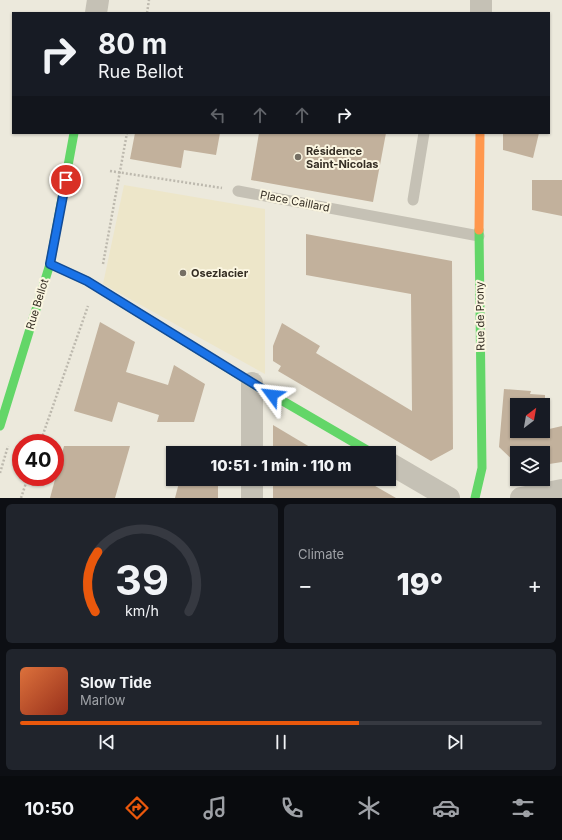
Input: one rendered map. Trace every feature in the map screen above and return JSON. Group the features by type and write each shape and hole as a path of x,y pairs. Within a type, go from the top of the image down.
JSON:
{"street":[{"path":"96,12 98,0"},
{"path":"481,0 481,12"},
{"name":"Rue Bellot","path":"0,426 50,264 74,134"},
{"name":"Rue de Prony","path":"475,498 482,468 479,236 480,134"},
{"path":"50,264 87,281 252,383 360,446"},
{"path":"252,383 252,446"},
{"path":"396,467 449,498"},
{"path":"252,486 252,498"},
{"path":"521,498 562,490"}],"lane":[{"path":"413,200 424,134"},
{"name":"Place Caillard","path":"238,191 479,236"}],"path":[{"path":"147,12 149,0"},
{"path":"43,434 88,305 98,288 127,134"},
{"path":"110,171 238,191"},
{"path":"21,498 25,486"}],"shaded area":[{"path":"124,185 265,209 265,374 103,284"}],"building":[{"path":"135,134 220,134 216,155 184,150 181,168 130,159"},
{"name":"Résidence Saint-Nicolas","path":"259,134 386,134 373,202 251,180"},
{"path":"503,134 539,134 533,158 503,150"},
{"path":"532,180 562,180 562,216 532,210"},
{"path":"306,234 452,261 453,449 431,461 278,371 281,366 273,361 273,346 282,323 320,346 316,353 412,411 411,294 306,275"},
{"path":"100,322 135,342 126,372 168,385 174,365 205,384 194,422 157,422 159,415 118,402 112,422 74,411"},
{"path":"504,389 531,391 530,394 545,395 545,398 510,398 510,438 550,438 550,429 562,426 562,462 550,464 550,446 510,446 510,457 499,447"},
{"path":"273,425 308,446 273,446"},
{"path":"64,446 130,446 115,498 50,498 53,486 64,486"},
{"path":"178,486 218,486 218,498 175,498"},
{"path":"273,486 375,486 396,498 273,498"}],"traffic: fast":[{"path":"0,426 50,264 74,134"},
{"path":"475,498 482,468 479,230"},
{"path":"50,264 87,281 252,383 360,446"}],"traffic: slow":[{"path":"479,230 480,134"}],"place":[{"name":"Résidence Saint-Nicolas","path":"298,157"},
{"name":"Osezlacier","path":"183,273"}],"route":[{"path":"66,180 50,264 87,281 272,395"}]}
